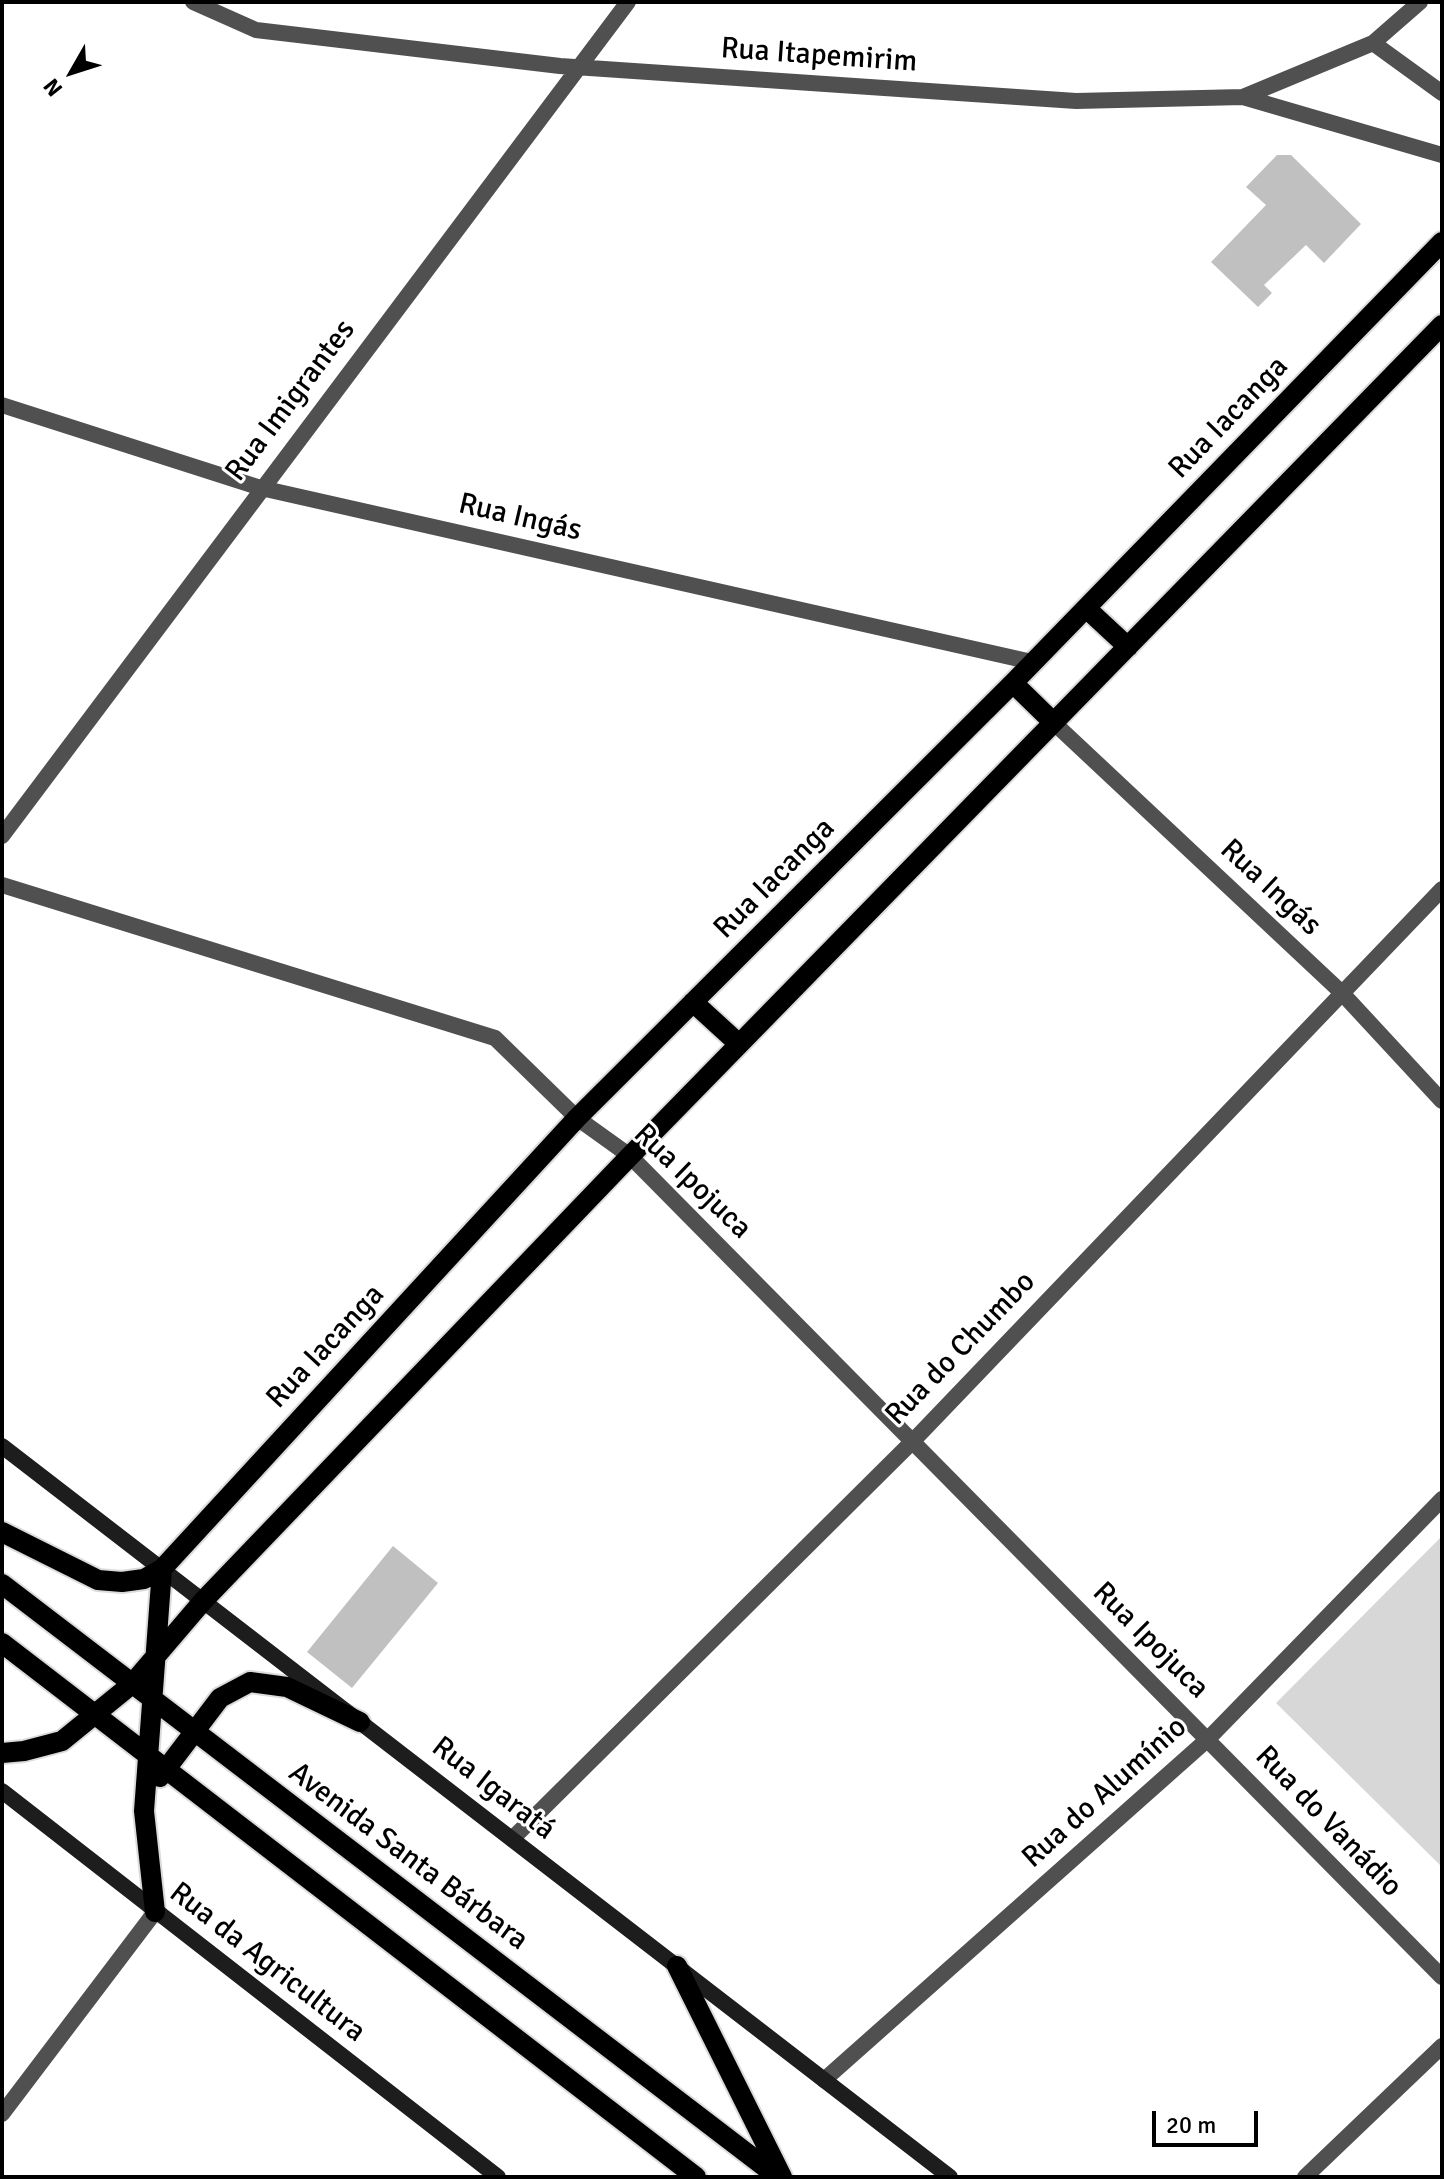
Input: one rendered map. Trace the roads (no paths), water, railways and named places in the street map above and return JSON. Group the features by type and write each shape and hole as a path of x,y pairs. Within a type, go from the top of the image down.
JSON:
{"main road":[{"name":"Rua Iacanga","path":"162,1569 577,1118 1013,683 1442,242"},
{"path":"2,1753 62,1741 132,1684 203,1601 630,1156 1442,325"},
{"path":"1086,608 1128,647"},
{"path":"1013,683 1053,722"},
{"path":"693,1002 739,1044"},
{"path":"2,1532 98,1580 122,1582 144,1579 162,1569"},
{"path":"155,1912 144,1811 162,1569"},
{"name":"Avenida Santa Bárbara","path":"2,1584 780,2177"},
{"path":"2,1643 696,2177"},
{"path":"144,1811 166,1767 193,1730 220,1698 250,1682 287,1687 360,1722"},
{"path":"677,1966 780,2177"}],"street":[{"name":"Rua Itapemirim","path":"193,2 256,30 578,68 1076,101 1243,97 1442,155"},
{"name":"Rua Imigrantes","path":"2,836 628,2"},
{"path":"1243,97 1373,43 1420,2"},
{"path":"1373,43 1442,93"},
{"name":"Rua Ingás","path":"2,405 261,488 1032,662"},
{"name":"Rua Ingás","path":"1053,722 1341,992 1442,1101"},
{"name":"Rua Ipojuca","path":"2,885 495,1038 577,1118 630,1156 1208,1739"},
{"name":"Rua do Chumbo","path":"512,1839 913,1441 1442,889"},
{"name":"Rua Igaratá","path":"2,1446 950,2177"},
{"name":"Rua do Alumínio","path":"824,2080 1208,1739 1442,1499"},
{"name":"Rua do Vanádio","path":"1208,1739 1442,1977"},
{"name":"Rua da Agricultura","path":"2,1791 498,2177"},
{"path":"2,2114 155,1912"},
{"path":"1305,2177 1442,2046"}]}
